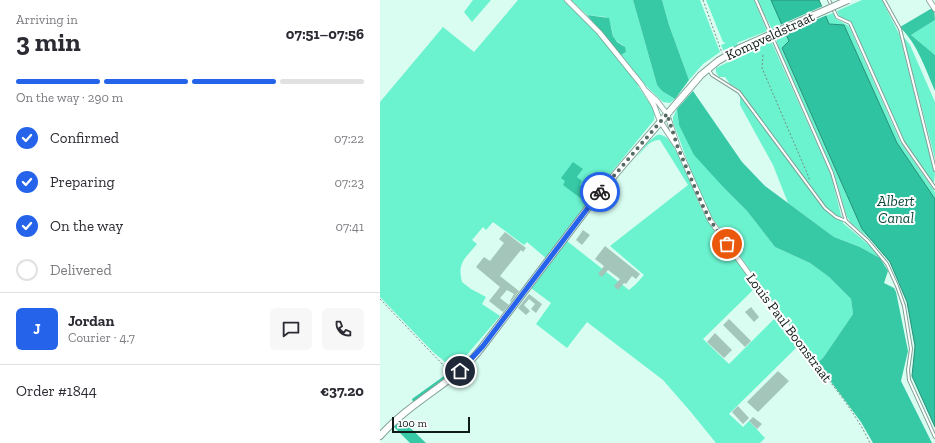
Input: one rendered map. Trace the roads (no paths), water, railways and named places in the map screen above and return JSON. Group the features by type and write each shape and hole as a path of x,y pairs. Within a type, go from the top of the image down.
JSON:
{"street":[{"path":"567,0 599,32 646,91 657,101 667,114"},
{"name":"Kompveldstraat","path":"380,436 403,414 467,365 597,196 660,121 708,69 724,57 740,48 848,0"},
{"path":"929,0 935,9"},
{"name":"Louis Paul Boonstraat","path":"646,91 654,105 660,121 678,148"},
{"name":"Louis Paul Boonstraat","path":"667,114 678,148 710,220 794,336"}],"lane":[{"path":"756,0 832,173 846,221"},
{"path":"829,0 837,17 850,24 903,142 935,188"},
{"path":"884,0 900,30 935,170"},
{"path":"708,69 712,75 739,92 825,208 836,217 846,221 868,241 887,264 904,306 911,348 908,370 909,380 935,437"}],"water":[{"name":"Albert Canal","path":"771,0 819,0 829,24 844,25 897,143 935,199 935,427 912,376 915,346 907,302 890,262 862,229 782,48 789,41"}]}
